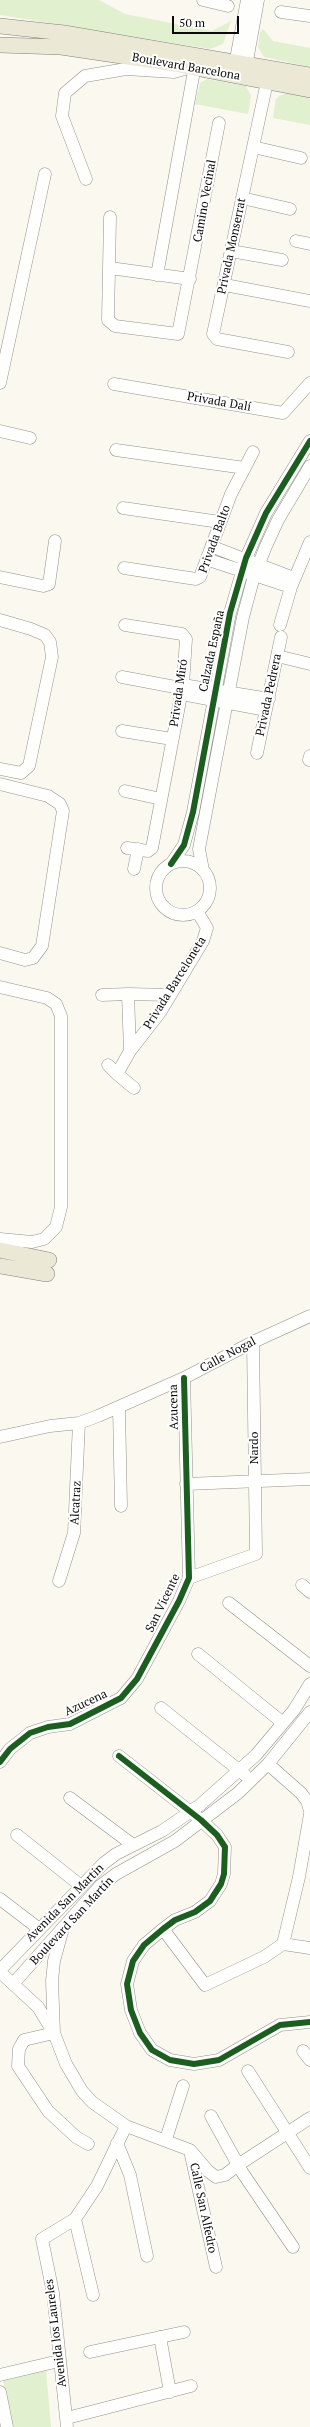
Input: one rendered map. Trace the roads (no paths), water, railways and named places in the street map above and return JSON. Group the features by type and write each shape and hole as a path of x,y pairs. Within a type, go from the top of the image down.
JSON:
{"main road":[{"path":"0,26 63,40"},
{"name":"Boulevard Barcelona","path":"63,40 193,64 310,75"},
{"path":"0,45 63,40"},
{"name":"Boulevard Barcelona","path":"240,69 267,82 310,90"},
{"path":"0,1250 48,1267 0,1266"}],"street":[{"path":"203,0 228,6"},
{"path":"240,69 247,0"},
{"path":"240,69 258,0"},
{"path":"281,12 310,16"},
{"path":"86,178 62,116 66,93 85,76 126,70 174,72 193,64"},
{"path":"156,275 193,64"},
{"name":"Privada Monserrat","path":"267,82 225,285 213,334 217,339 288,352"},
{"name":"Camino Vecinal","path":"190,279 219,123"},
{"path":"253,147 301,158"},
{"path":"0,383 45,174"},
{"path":"242,198 290,209"},
{"path":"110,217 110,268 107,314 111,324 173,335 180,332 190,279 110,268"},
{"path":"296,241 310,244"},
{"path":"231,251 282,260"},
{"path":"225,285 310,301"},
{"name":"Privada Dalí","path":"114,384 284,413 310,383"},
{"path":"0,431 30,438"},
{"name":"Calzada España","path":"171,864 184,845 193,812 213,696 230,614 241,572 266,513 306,454 310,441"},
{"path":"116,450 245,468"},
{"name":"Privada Balto","path":"124,568 196,579 203,574 209,560 220,522 253,452"},
{"name":"Calzada España","path":"203,870 199,849 243,616 258,563 278,520 310,466"},
{"path":"124,508 220,522"},
{"path":"0,577 43,586 49,584 55,541"},
{"name":"Privada Pedrera","path":"257,753 281,631 293,583 310,542"},
{"path":"213,547 258,563 293,583"},
{"path":"209,560 254,576 293,583"},
{"path":"0,620 31,629 45,635 50,642 52,658 29,766 21,773 0,769"},
{"name":"Privada Miró","path":"125,625 184,635 186,639 172,739 151,850 148,851 132,848 134,869"},
{"path":"277,656 310,664"},
{"name":"Privada Miró","path":"122,677 180,688"},
{"path":"180,688 213,696 267,705"},
{"name":"Privada Miró","path":"122,731 172,739"},
{"path":"0,784 48,796 60,804 63,811 42,946 38,954 29,959 0,953"},
{"path":"125,791 161,799"},
{"path":"193,812 206,813"},
{"path":"186,861 195,864 203,870 208,878 209,893 205,903 197,911 184,915 174,914 166,909 159,901 156,892 156,882 161,873 171,864 186,861"},
{"name":"Privada Barceloneta","path":"117,1074 130,1051 170,995 206,934 206,923 197,911"},
{"path":"0,987 47,998 56,1004 62,1016 61,1207 56,1227 44,1239 32,1242 0,1239"},
{"path":"128,994 130,1051"},
{"path":"102,995 170,995"},
{"path":"108,1065 134,1088"},
{"name":"Calle Nogal","path":"0,1437 50,1426 79,1423 119,1408 184,1378 253,1342 310,1316"},
{"name":"Nardo","path":"189,1578 256,1554 253,1342"},
{"name":"Azucena","path":"184,1378 186,1484"},
{"path":"119,1408 121,1506"},
{"name":"Alcatraz","path":"59,1581 74,1533 79,1423"},
{"path":"186,1484 310,1479"},
{"name":"San Vicente","path":"137,1679 189,1578 186,1484"},
{"path":"229,1603 310,1666"},
{"path":"198,1654 283,1723"},
{"name":"Azucena","path":"0,1762 10,1749 30,1733 48,1727 70,1724 120,1698 137,1679"},
{"name":"Avenida San Martin","path":"0,1971 38,1928 80,1885 116,1854 162,1831 190,1812 256,1755 283,1723 310,1684"},
{"path":"161,1708 240,1769 251,1781"},
{"name":"Boulevard San Martín","path":"13,1984 100,1886 116,1874 174,1841 251,1781 268,1764 310,1712"},
{"path":"118,1756 201,1820 217,1835 225,1847 226,1861 220,1884 210,1901 195,1912 175,1920 163,1929 141,1950 133,1961 126,1984 131,2010 140,2033 152,2050 170,2060 194,2064 219,2060 280,2025 310,2022"},
{"path":"163,1929 205,1985 264,1956 283,1944 304,1878 310,1812 307,1801 301,1793 268,1764"},
{"path":"70,1798 133,1845"},
{"path":"18,1835 80,1885"},
{"path":"0,1899 38,1928"},
{"path":"54,2033 52,1981 54,1962 63,1929"},
{"path":"283,1944 310,1948"},
{"path":"0,1971 38,2007 54,2033 66,2064 82,2091 107,2114 126,2126 166,2139 190,2150 208,2171 216,2177 225,2175 310,2118"},
{"path":"0,1987 13,1984"},
{"path":"54,2033 24,2040 20,2049 18,2066 48,2111 76,2137 88,2144"},
{"path":"248,2071 310,2168"},
{"path":"166,2139 183,2086"},
{"path":"211,2116 238,2165 293,2247"},
{"path":"93,2295 75,2219 97,2186 126,2126"},
{"path":"117,2143 130,2175 148,2256"},
{"name":"Calle San Alfedro","path":"190,2150 216,2266"},
{"name":"Avenida los Laureles","path":"67,2422 59,2360 53,2293 42,2239 75,2219"},
{"path":"90,2352 184,2332"},
{"path":"160,2337 170,2392"},
{"path":"0,2375 59,2360"},
{"path":"67,2422 191,2386"},
{"path":"0,2392 8,2427"}]}
